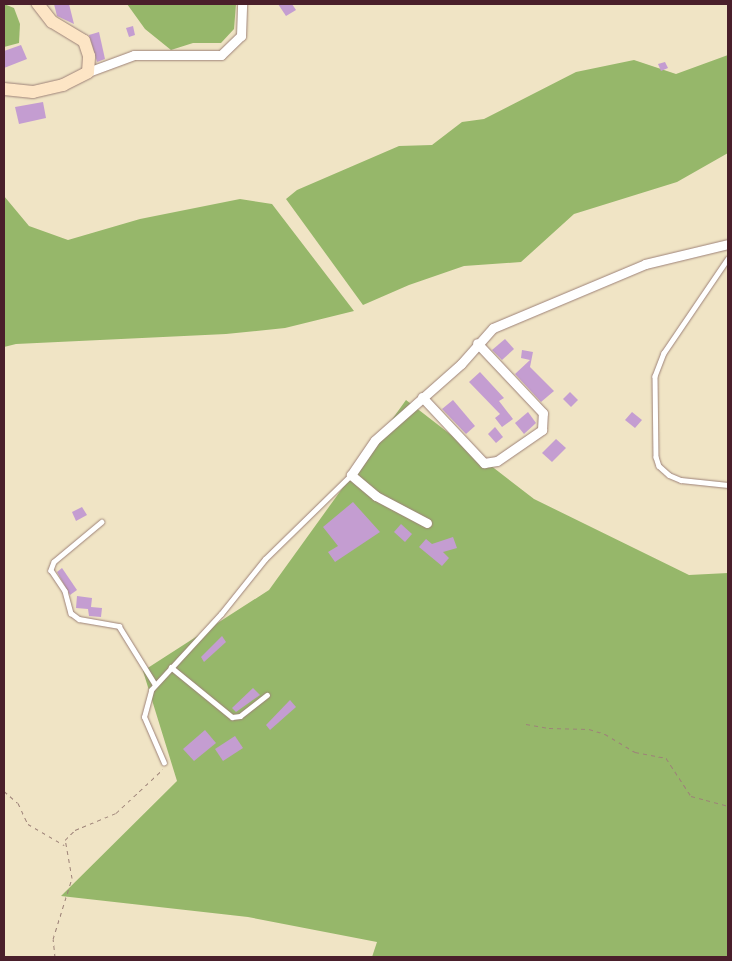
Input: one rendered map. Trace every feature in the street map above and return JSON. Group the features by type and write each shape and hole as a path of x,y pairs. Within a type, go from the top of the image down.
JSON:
{"street":[{"path":"38,4 52,22 84,41 89,56 88,72"},
{"path":"4,89 40,91 63,85 88,72 134,55 221,55 241,36 242,4"},
{"path":"427,523 416,520 376,496 351,475 375,440 461,364 477,343 493,328 508,320 645,264 728,244"},
{"path":"422,398 484,463 497,461 542,430 544,413 477,343"}],"lane":[{"path":"728,259 664,353 655,376 656,457 659,466 669,475 681,480 728,485"},
{"path":"164,763 144,717 155,684 222,614 265,559 351,475"},
{"path":"102,522 54,562 51,570 65,591 71,613 79,618 119,626 155,684"},
{"path":"171,667 232,717 240,716 267,695"}],"path":[{"path":"526,724 589,729 606,734 635,752 666,758 691,796 728,806"},
{"path":"55,957 53,939 72,878 65,846 68,835 75,830 116,813 159,776 164,763"},
{"path":"4,791 20,806 28,824 65,846"}],"green space":[{"path":"4,4 14,8 20,24 19,43 4,47"},
{"path":"127,4 236,4 234,29 221,43 193,43 171,50 145,29"},
{"path":"728,55 728,153 677,182 574,214 521,262 464,266 409,285 363,305 286,199 297,190 399,146 432,145 462,122 484,119 576,72 634,60 676,74"},
{"path":"4,196 29,226 68,240 140,219 240,199 272,204 354,311 285,328 226,334 16,344 4,347"},
{"path":"406,400 534,499 689,575 728,573 728,957 372,957 377,942 248,917 61,896 177,781 143,671 269,590"}],"building":[{"path":"54,4 69,4 74,24 57,16"},
{"path":"278,4 292,4 296,10 286,16"},
{"path":"133,26 135,35 129,37 126,28"},
{"path":"99,32 105,59 97,62 89,35"},
{"path":"21,45 27,59 4,68 4,51"},
{"path":"665,62 668,68 661,71 658,64"},
{"path":"43,102 46,118 19,124 15,107"},
{"path":"505,339 514,349 502,360 492,350"},
{"path":"522,350 533,352 530,367 554,391 541,402 515,374 530,360 521,358"},
{"path":"480,372 504,398 499,401 513,419 502,427 495,418 500,414 469,382"},
{"path":"570,392 578,400 571,407 563,399"},
{"path":"453,400 475,426 466,434 442,409"},
{"path":"528,412 536,423 524,434 515,423"},
{"path":"632,412 642,420 635,428 625,420"},
{"path":"495,427 503,437 496,443 488,434"},
{"path":"556,439 566,448 552,462 542,453"},
{"path":"353,502 380,532 335,562 328,552 338,546 323,527"},
{"path":"82,507 87,515 76,521 72,512"},
{"path":"401,524 412,534 405,542 394,532"},
{"path":"453,537 457,548 443,552 449,558 442,566 419,547 426,539 432,544"},
{"path":"62,568 77,590 70,595 57,572"},
{"path":"77,596 92,598 91,607 102,608 101,617 89,616 88,609 76,608"},
{"path":"222,636 226,642 204,662 201,657"},
{"path":"253,688 260,695 236,712 232,708"},
{"path":"290,700 296,707 270,730 266,725"},
{"path":"205,730 216,743 194,761 183,749"},
{"path":"235,736 243,748 223,761 215,749"}]}
